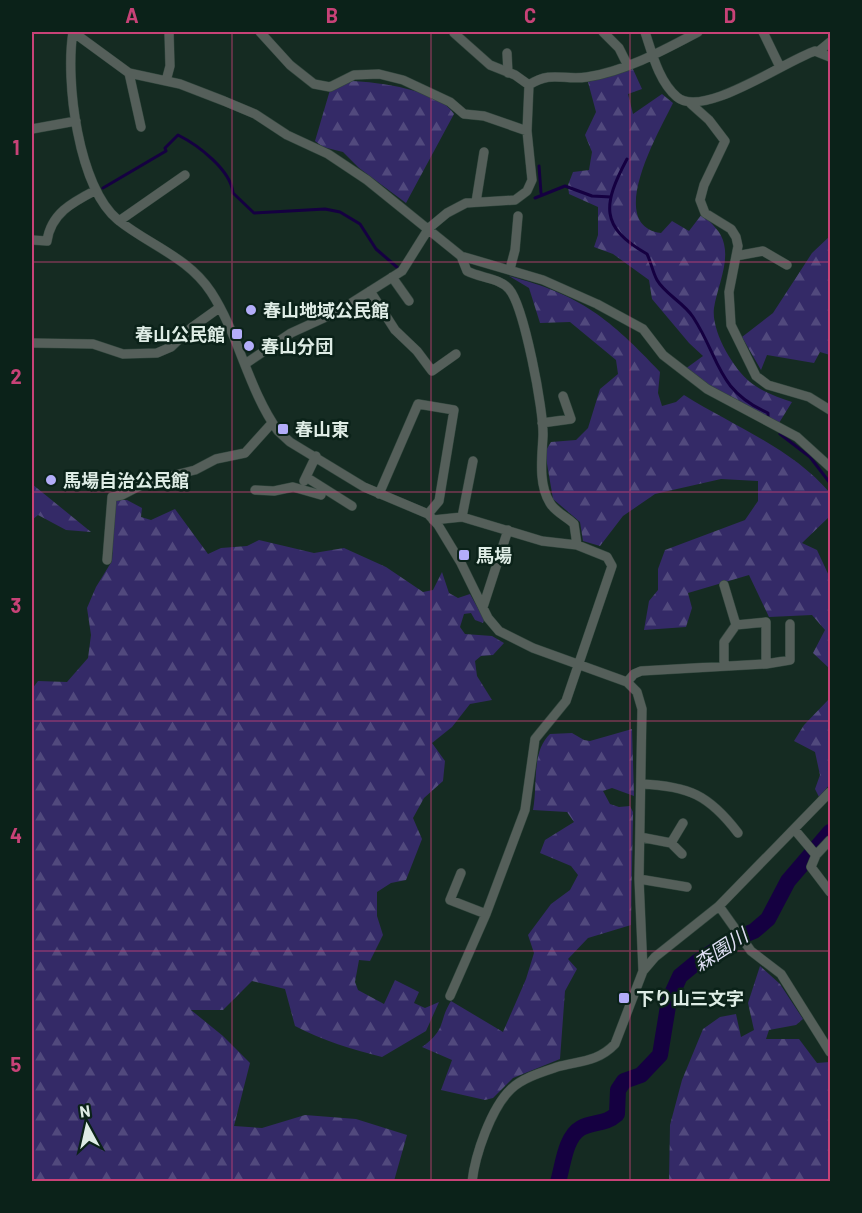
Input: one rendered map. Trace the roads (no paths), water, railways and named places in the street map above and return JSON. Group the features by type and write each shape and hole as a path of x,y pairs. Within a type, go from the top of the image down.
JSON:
{"street":[{"path":"643,971 639,879 642,710 637,692 627,682 533,648 499,631 488,618 462,563 431,517 416,507 379,494 290,442 272,423 210,290 189,268 160,245 119,221 106,207 96,190 76,121 69,64 73,32 129,73 180,84 255,114 287,135 328,154 367,180 461,256 543,280 643,329 663,355 707,389 797,437 831,467"},
{"path":"166,81 170,66 169,32"},
{"path":"260,32 290,65 314,84 330,87 354,75 379,74 403,80 450,102 464,114 484,116 527,131"},
{"path":"603,32 619,48 627,64"},
{"path":"645,32 653,56 669,89 709,120 725,141 704,185 700,200 705,213 731,229 736,237 736,256 728,308 731,325 756,376 768,385 809,398 831,410"},
{"path":"529,85 547,76 585,78 653,56 698,32"},
{"path":"763,32 780,67"},
{"path":"454,33 490,65 529,85"},
{"path":"691,104 700,103 731,91 801,56 819,51 831,42"},
{"path":"819,51 831,57"},
{"path":"507,53 508,73"},
{"path":"129,73 141,127"},
{"path":"244,364 291,333 337,312 402,271 429,228 447,213 466,203 515,200 527,191 532,180 532,162 527,131 529,85"},
{"path":"32,129 76,121"},
{"path":"476,202 484,152"},
{"path":"119,221 185,175"},
{"path":"32,240 47,241 52,222 62,211 96,190"},
{"path":"510,269 518,216"},
{"path":"736,256 763,251 787,265"},
{"path":"461,256 467,271 503,285 509,289 516,302 525,332 542,423 541,465 548,501 574,524 577,545"},
{"path":"392,277 409,301"},
{"path":"370,291 395,330 417,351 432,371 456,354"},
{"path":"32,343 93,344 123,354 157,353 171,347 191,328 219,308"},
{"path":"542,423 571,418 563,396"},
{"path":"379,494 418,404 454,410 438,501 431,517"},
{"path":"107,560 112,498 147,482 195,470 216,459 245,453 272,423"},
{"path":"300,489 316,456"},
{"path":"462,517 473,461"},
{"path":"306,477 352,506"},
{"path":"255,490 274,491 293,487 321,495"},
{"path":"431,517 462,517 542,542 577,545 607,557 612,566 566,701 535,739 525,810 486,914 450,996"},
{"path":"483,607 508,530"},
{"path":"724,585 736,625"},
{"path":"724,666 724,642 736,625 766,622 766,664"},
{"path":"627,682 634,674 642,671 766,664 790,660 790,624"},
{"path":"641,784 669,785 693,792 722,812 738,833"},
{"path":"472,1182 480,1148 494,1115 511,1089 539,1072 594,1060 606,1053 615,1044 643,971 661,950 719,906 831,792"},
{"path":"671,843 683,823"},
{"path":"794,829 816,855"},
{"path":"640,837 671,843 682,854"},
{"path":"831,840 816,855 811,867 831,892"},
{"path":"461,873 450,900 486,914"},
{"path":"639,879 687,887"},
{"path":"719,906 751,951 781,974 831,1052"}],"waterway":[{"path":"103,188 166,151 165,148 178,135 195,145 220,167 231,184 233,193 254,213 325,209 340,212 360,224 376,249 398,268"},
{"path":"627,159 613,189 610,202 613,224 631,244 647,254 660,285 693,317 729,383 738,394 768,413 768,417"},
{"path":"539,166 541,193"},
{"path":"535,198 565,186 592,196 611,197"},
{"path":"780,434 810,457 830,483"},
{"name":"森園川","path":"558,1182 571,1138 581,1128 608,1120 617,1114 618,1090 624,1081 641,1075 660,1055 669,1000 680,976 697,962 728,942 754,931 768,919 788,881 830,832"}],"place":[{"name":"春山地域公民館","path":"251,310"},
{"name":"春山公民館","path":"237,334"},
{"name":"春山分団","path":"249,346"},
{"name":"春山東","path":"283,429"},
{"name":"馬場自治公民館","path":"51,480"},
{"name":"馬場","path":"464,555"},
{"name":"下り山三文字","path":"624,998"}]}
